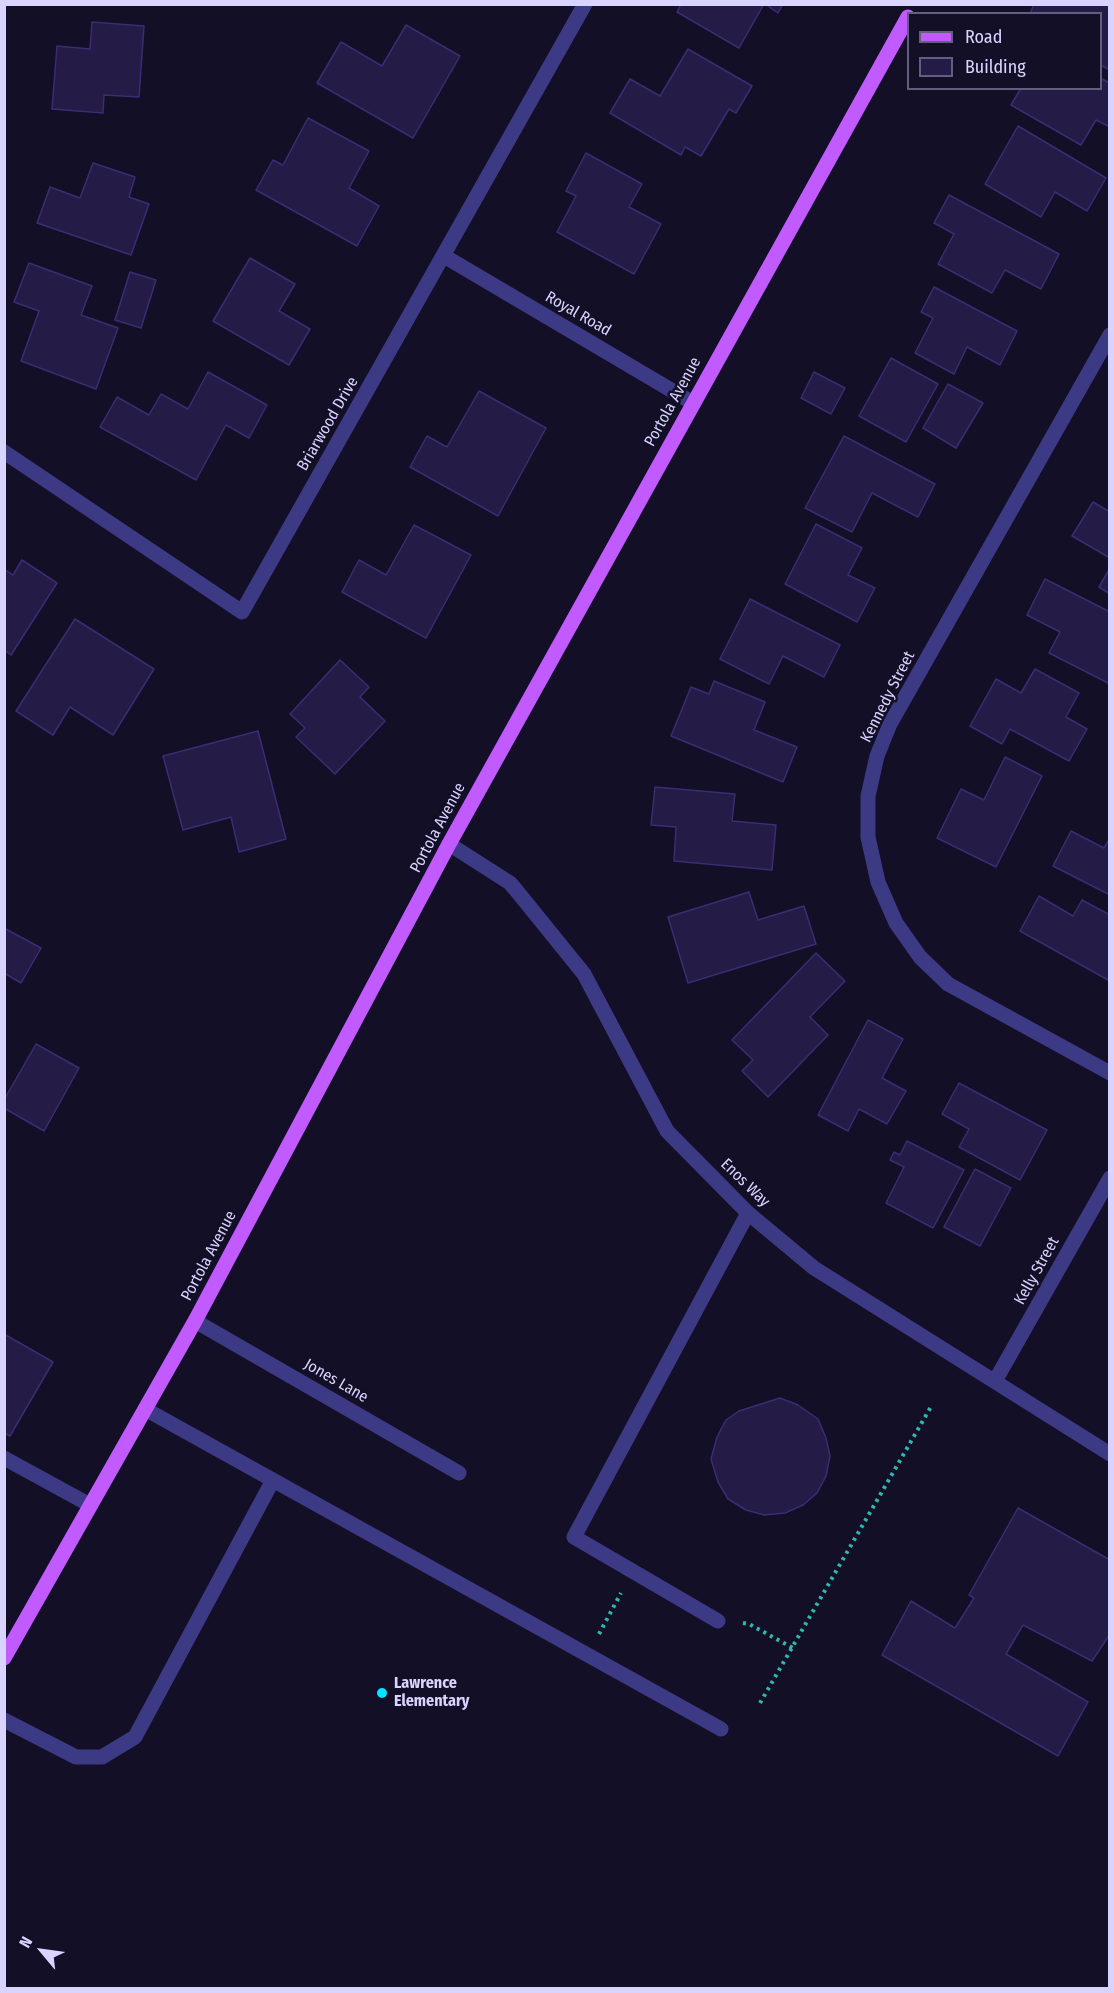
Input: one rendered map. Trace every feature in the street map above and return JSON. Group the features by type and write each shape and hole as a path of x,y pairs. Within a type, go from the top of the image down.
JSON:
{"main road":[{"name":"Portola Avenue","path":"4,1658 195,1321 449,844 907,19"}],"street":[{"name":"Briarwood Drive","path":"4,452 242,612 585,4"},
{"name":"Royal Road","path":"444,256 693,403"},
{"name":"Kennedy Street","path":"1110,335 891,724 877,756 868,796 868,837 878,882 896,923 920,957 948,984 1110,1073"},
{"name":"Enos Way","path":"449,844 510,883 516,890 584,974 667,1131 748,1213 814,1268 1110,1454"},
{"name":"Kelly Street","path":"995,1381 1110,1178"},
{"path":"718,1621 574,1537 748,1213"},
{"name":"Jones Lane","path":"195,1321 459,1473"},
{"path":"145,1409 721,1729"},
{"path":"4,1458 90,1505"},
{"path":"4,1720 76,1756 102,1757 135,1737 273,1480"}],"path":[{"path":"760,1703 932,1405"},
{"path":"587,1655 633,1571"},
{"path":"718,1621 748,1624 793,1648"}],"building":[{"path":"681,4 764,4 739,48 677,12"},
{"path":"765,4 783,4 778,13"},
{"path":"1034,4 1110,4 1110,70 1102,66 1102,12 1031,12"},
{"path":"92,22 144,26 139,97 104,95 103,113 52,109 57,46 90,49"},
{"path":"406,25 460,56 413,138 317,83 341,42 382,66"},
{"path":"688,49 752,86 736,113 729,109 701,156 685,147 681,155 610,113 630,79 660,96"},
{"path":"1102,79 1110,83 1110,127 1096,120 1081,145 1011,105 1020,90 1102,90"},
{"path":"308,118 369,151 349,188 379,206 357,246 256,190 273,160 283,165"},
{"path":"1018,126 1106,178 1087,211 1055,192 1041,217 985,184"},
{"path":"586,153 642,184 629,207 661,224 634,274 557,232 576,196 566,191"},
{"path":"93,163 135,177 129,197 149,204 131,255 37,223 50,187 80,198"},
{"path":"949,195 1059,254 1041,289 1005,270 992,293 938,264 954,234 934,223"},
{"path":"250,258 295,284 279,311 310,329 289,365 213,321"},
{"path":"29,263 92,286 81,315 118,328 96,389 21,361 39,311 14,302"},
{"path":"130,272 156,280 141,328 115,320"},
{"path":"934,287 1017,331 1000,365 967,347 954,374 915,353 933,318 921,312"},
{"path":"891,358 938,384 906,442 859,416"},
{"path":"208,372 267,405 249,438 226,425 196,480 100,427 117,397 149,415 161,394 188,409"},
{"path":"814,372 845,388 831,414 801,398"},
{"path":"948,384 983,403 956,448 923,428"},
{"path":"479,391 546,428 498,516 410,467 427,436 447,447"},
{"path":"844,436 935,484 918,517 872,493 852,532 805,508"},
{"path":"1093,502 1110,512 1110,558 1072,536"},
{"path":"816,524 862,548 848,575 875,588 857,622 785,584"},
{"path":"414,525 471,555 426,638 342,592 359,560 386,575"},
{"path":"22,560 57,583 11,655 4,650 4,569 13,575"},
{"path":"1110,568 1110,594 1099,587"},
{"path":"1045,579 1110,612 1110,684 1049,653 1060,632 1027,615"},
{"path":"750,599 840,645 824,677 783,656 769,684 720,659"},
{"path":"75,619 154,669 113,735 70,707 53,735 16,711"},
{"path":"340,660 369,687 360,697 385,721 335,774 296,737 305,728 290,714"},
{"path":"1035,669 1079,693 1066,717 1087,729 1069,761 1010,729 1002,744 970,726 996,679 1021,693"},
{"path":"714,681 765,702 754,730 797,747 783,782 671,736 691,687 709,694"},
{"path":"258,731 286,839 239,852 231,817 183,830 163,756"},
{"path":"1005,757 1042,776 996,867 937,838 961,789 984,800"},
{"path":"655,787 735,794 732,821 776,825 772,870 674,861 676,827 651,825"},
{"path":"1071,831 1104,848 1110,838 1110,895 1053,866"},
{"path":"749,892 758,920 804,906 816,944 688,983 668,917"},
{"path":"1039,896 1073,916 1082,900 1110,915 1110,981 1020,931"},
{"path":"4,928 41,948 21,983 4,973"},
{"path":"816,953 845,981 810,1017 828,1035 768,1097 742,1071 753,1060 732,1040"},
{"path":"868,1020 903,1039 882,1078 906,1091 887,1124 859,1109 848,1131 818,1115"},
{"path":"36,1044 79,1068 44,1131 4,1108 4,1100"},
{"path":"959,1083 1047,1130 1020,1180 959,1147 969,1129 942,1114"},
{"path":"907,1141 964,1170 933,1228 886,1203 904,1167 890,1160 894,1152 900,1155"},
{"path":"975,1169 1011,1188 980,1246 944,1227"},
{"path":"4,1334 53,1362 10,1436 4,1433"},
{"path":"780,1398 798,1405 818,1419 830,1456 826,1476 817,1493 803,1505 785,1513 764,1515 746,1510 728,1499 718,1482 711,1459 717,1437 726,1420 739,1411"},
{"path":"1018,1508 1110,1560 1110,1634 1092,1661 1023,1625 1006,1654 1088,1702 1058,1756 882,1655 911,1601 955,1628 974,1598 969,1595"}],"place":[{"name":"Lawrence Elementary","path":"382,1693"}]}
